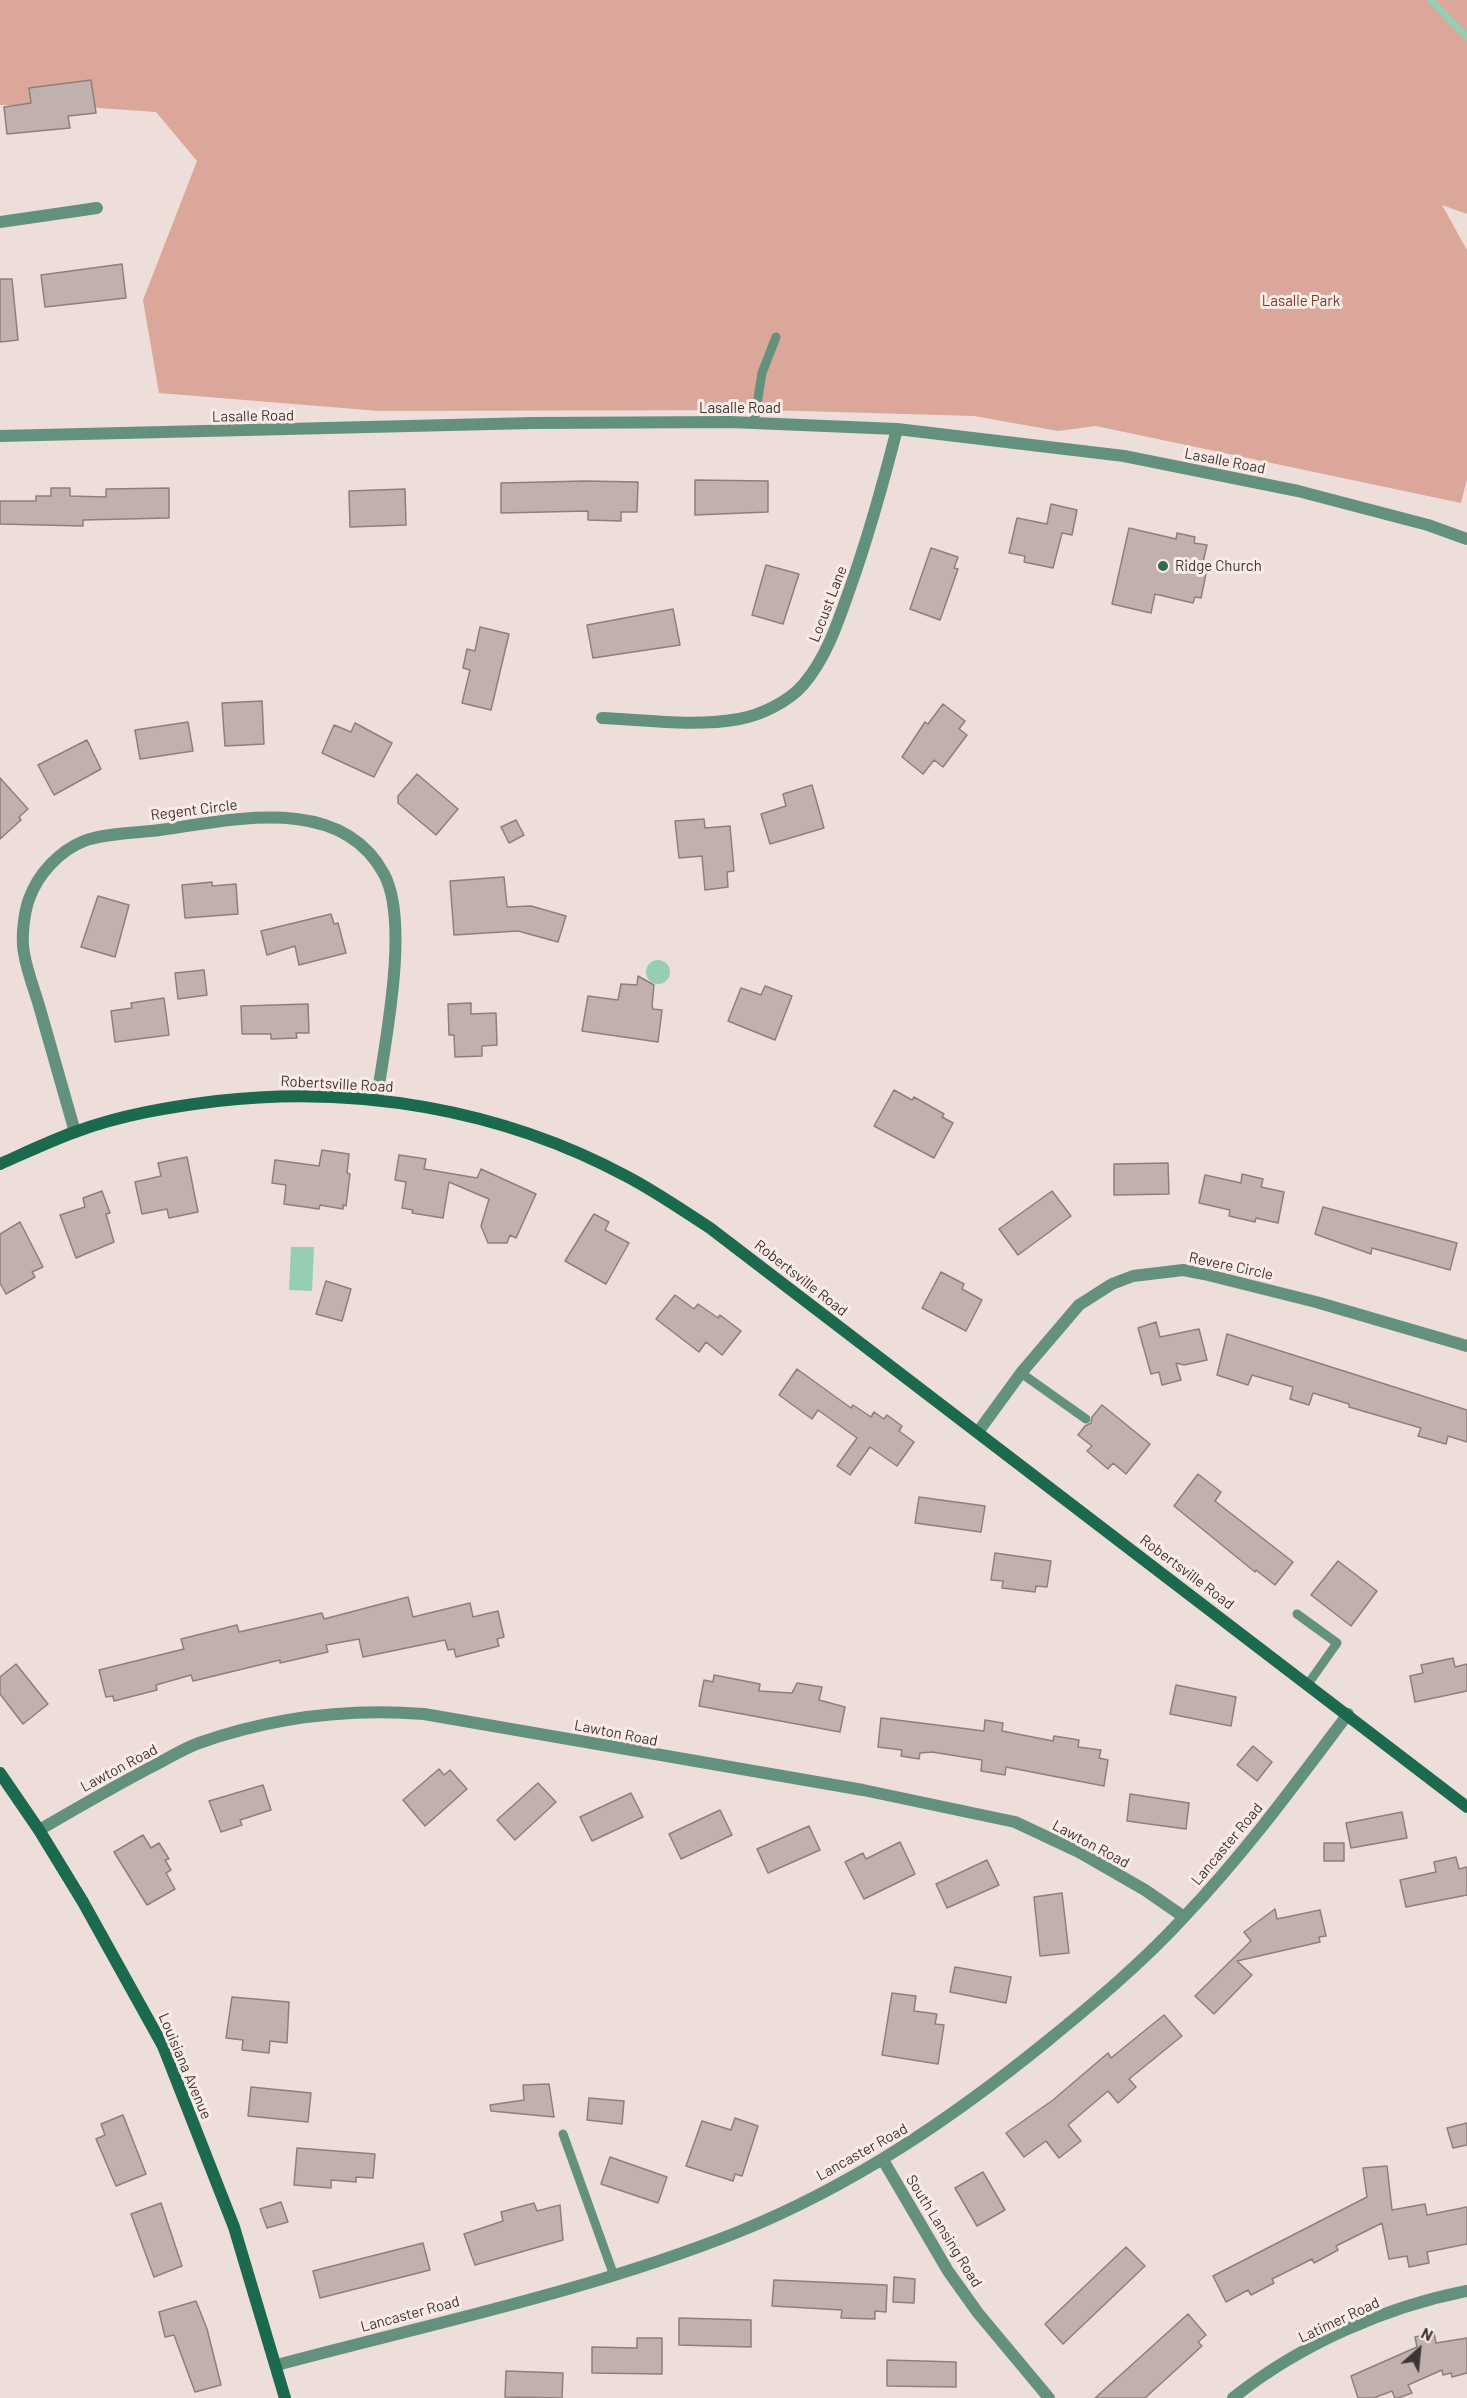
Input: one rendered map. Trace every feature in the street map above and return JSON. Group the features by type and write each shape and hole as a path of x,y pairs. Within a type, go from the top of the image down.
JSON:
{"street":[{"path":"0,222 97,208"},
{"name":"Lasalle Road","path":"0,436 532,423 754,423 897,429 988,438 1136,458 1298,491 1428,525 1467,539"},
{"name":"Locust Lane","path":"602,718 687,721 739,719 772,708 801,687 824,656 836,629 869,533 897,429"},
{"name":"Regent Circle","path":"75,1132 23,951 29,900 39,878 59,856 84,840 237,819 275,817 308,819 341,832 364,848 384,873 394,901 396,933 377,1098"},
{"name":"Robertsville Road","path":"0,1164 75,1132 174,1106 265,1095 377,1098 451,1112 515,1129 578,1153 624,1175 710,1228 1308,1683 1467,1807"},
{"name":"Revere Circle","path":"978,1432 1021,1373 1079,1305 1112,1284 1133,1276 1183,1270 1316,1302 1467,1346"},
{"name":"Lawton Road","path":"39,1830 119,1784 198,1743 269,1722 315,1714 372,1710 417,1713 875,1793 1015,1822 1079,1852 1145,1890 1184,1917"},
{"name":"Lancaster Road","path":"277,2365 541,2295 740,2231 884,2160 951,2116 1052,2037 1122,1977 1184,1917 1269,1821 1348,1714"},
{"name":"Louisiana Avenue","path":"0,1773 39,1830 123,1970 163,2046 234,2227 285,2398"},
{"name":"South Lansing Road","path":"884,2160 948,2271 978,2313 1049,2398"},
{"name":"Latimer Road","path":"1233,2398 1304,2352 1356,2326 1445,2295 1467,2291"}],"lane":[{"path":"754,423 762,373 776,337"},
{"path":"1021,1373 1086,1419"},
{"path":"1297,1614 1337,1643 1308,1683"},
{"path":"563,2134 613,2273"}],"green space":[{"name":"Lasalle Park","path":"0,0 1467,0 1467,214 1442,205 1467,250 1467,479 1461,503 1096,426 1058,431 974,416 765,410 379,411 159,393 143,300 197,161 156,112 70,106 0,105"}],"shaded area":[{"path":"658,960 663,961 669,967 669,977 663,983 658,984 653,983 647,977 646,972 647,967 653,961"},
{"path":"291,1247 314,1247 312,1291 289,1290"}],"building":[{"path":"91,80 96,113 68,116 70,128 7,134 4,107 31,103 29,88"},
{"path":"122,264 126,298 45,307 41,275"},
{"path":"0,279 12,279 18,340 0,342"},
{"path":"695,480 768,481 768,512 695,515"},
{"path":"638,482 637,512 621,512 621,521 588,520 588,511 501,513 501,483"},
{"path":"51,488 70,488 70,496 106,497 106,489 169,488 169,518 83,520 83,526 0,524 0,501 36,501 36,496 51,496"},
{"path":"405,489 406,525 350,527 349,491"},
{"path":"1051,504 1077,510 1072,535 1062,533 1053,568 1024,562 1025,556 1009,553 1017,518 1047,524"},
{"path":"1129,528 1176,539 1177,533 1195,537 1194,543 1207,545 1203,562 1208,564 1201,598 1195,597 1193,603 1155,594 1151,613 1112,604"},
{"path":"931,548 958,557 954,568 958,569 940,620 910,609"},
{"path":"766,565 799,574 783,624 752,615"},
{"path":"673,609 680,645 593,658 587,625"},
{"path":"480,627 509,634 491,710 462,703 470,670 463,668 467,649 475,651"},
{"path":"262,701 264,744 225,746 222,703"},
{"path":"943,704 965,721 959,729 967,735 943,767 934,760 923,774 902,757 925,722 928,724"},
{"path":"188,722 193,751 140,759 135,730"},
{"path":"355,723 392,743 374,777 322,753 334,725 351,732"},
{"path":"87,740 101,769 54,795 38,765"},
{"path":"417,774 458,809 436,835 398,803 398,796"},
{"path":"0,778 28,809 19,817 21,820 0,839"},
{"path":"812,785 824,828 770,844 761,814 786,806 783,794"},
{"path":"704,819 705,828 730,826 734,871 727,872 728,887 705,890 702,856 679,858 675,821"},
{"path":"516,820 524,835 509,843 501,827"},
{"path":"504,877 507,907 531,906 566,916 558,942 518,931 454,935 450,881"},
{"path":"212,882 212,886 236,884 238,914 185,918 182,885"},
{"path":"98,896 129,905 115,957 81,947"},
{"path":"331,914 334,924 338,923 346,953 299,965 295,946 267,955 261,931"},
{"path":"204,970 207,995 178,999 175,973"},
{"path":"638,976 654,985 653,1009 662,1010 658,1042 582,1031 588,996 618,1000 621,984 637,985"},
{"path":"765,986 792,996 775,1040 728,1021 741,988 761,995"},
{"path":"164,998 169,1035 115,1042 111,1011 132,1008 131,1003"},
{"path":"471,1003 471,1014 496,1013 497,1045 482,1046 482,1056 455,1057 454,1035 449,1035 448,1004"},
{"path":"308,1004 309,1033 296,1033 297,1038 271,1039 271,1034 242,1034 241,1006"},
{"path":"894,1090 912,1100 914,1097 944,1114 942,1117 953,1123 934,1158 874,1126"},
{"path":"322,1150 349,1154 347,1173 350,1174 346,1206 343,1205 343,1209 320,1205 319,1209 284,1204 286,1185 272,1183 275,1160 319,1166"},
{"path":"399,1155 426,1159 424,1169 477,1178 481,1169 536,1194 516,1238 510,1235 507,1243 488,1243 481,1226 489,1199 449,1182 443,1218 412,1213 413,1210 402,1208 406,1182 395,1180"},
{"path":"187,1157 198,1212 169,1218 167,1209 142,1214 135,1182 161,1176 158,1163"},
{"path":"1168,1163 1169,1194 1114,1195 1114,1164"},
{"path":"1242,1174 1263,1179 1261,1187 1284,1192 1278,1223 1256,1218 1255,1222 1229,1216 1230,1210 1199,1203 1205,1175 1241,1183"},
{"path":"102,1191 110,1213 106,1214 114,1242 76,1258 60,1215 85,1207 83,1198"},
{"path":"1052,1191 1071,1216 1018,1255 999,1229"},
{"path":"1323,1207 1457,1243 1450,1270 1372,1248 1371,1254 1315,1234"},
{"path":"594,1214 609,1222 605,1230 629,1243 606,1284 565,1261"},
{"path":"20,1222 43,1267 32,1272 35,1277 6,1294 0,1283 0,1234"},
{"path":"941,1272 964,1284 962,1289 982,1300 966,1331 922,1308"},
{"path":"326,1281 351,1289 342,1321 316,1314"},
{"path":"675,1295 694,1309 698,1304 718,1318 720,1315 741,1331 722,1355 706,1342 699,1352 656,1319"},
{"path":"1156,1322 1160,1337 1199,1329 1207,1360 1184,1365 1176,1363 1181,1380 1162,1385 1159,1372 1151,1374 1138,1328"},
{"path":"1227,1334 1467,1410 1467,1442 1448,1436 1446,1444 1418,1436 1421,1428 1349,1407 1349,1404 1313,1393 1309,1405 1290,1399 1293,1387 1252,1375 1248,1385 1217,1375"},
{"path":"797,1369 851,1408 853,1405 871,1417 874,1412 884,1419 887,1415 902,1426 899,1431 914,1442 897,1466 870,1447 850,1475 837,1466 857,1438 818,1410 812,1419 779,1395"},
{"path":"1102,1405 1150,1444 1126,1474 1113,1463 1108,1469 1087,1451 1092,1446 1078,1435 1085,1426 1091,1423 1092,1417"},
{"path":"1198,1474 1221,1492 1215,1501 1293,1562 1275,1585 1256,1570 1255,1572 1174,1506"},
{"path":"919,1497 985,1506 981,1532 915,1523"},
{"path":"995,1553 1051,1561 1047,1587 1036,1586 1035,1592 1002,1588 1003,1581 991,1580"},
{"path":"1338,1561 1377,1591 1351,1626 1311,1595"},
{"path":"408,1597 413,1617 470,1603 473,1617 498,1611 504,1637 497,1639 499,1646 456,1657 454,1649 448,1650 445,1640 363,1657 359,1639 326,1645 328,1652 280,1663 280,1660 193,1681 191,1675 156,1685 157,1690 114,1701 113,1696 106,1697 99,1670 184,1649 181,1639 237,1625 239,1632 322,1613 324,1619"},
{"path":"1453,1658 1455,1667 1467,1664 1467,1691 1415,1702 1410,1676 1423,1673 1421,1665"},
{"path":"16,1664 48,1704 23,1724 0,1694 0,1677"},
{"path":"714,1675 760,1684 759,1691 792,1693 797,1683 822,1687 819,1700 845,1707 840,1732 699,1706 704,1680 713,1682"},
{"path":"1176,1685 1236,1697 1231,1726 1170,1714"},
{"path":"881,1718 984,1731 985,1720 1003,1723 1002,1731 1053,1741 1054,1736 1079,1740 1078,1747 1101,1750 1099,1758 1108,1760 1104,1786 1006,1767 1005,1775 981,1771 982,1760 932,1752 920,1753 919,1759 901,1756 902,1750 878,1747"},
{"path":"1253,1746 1272,1762 1257,1781 1237,1765"},
{"path":"439,1769 444,1775 450,1770 467,1789 425,1826 403,1800"},
{"path":"538,1783 556,1802 515,1840 497,1820"},
{"path":"263,1785 271,1810 240,1820 242,1825 221,1832 209,1801"},
{"path":"631,1793 643,1817 592,1841 580,1817"},
{"path":"1130,1794 1189,1803 1186,1829 1127,1821"},
{"path":"720,1810 732,1835 681,1859 669,1834"},
{"path":"1402,1812 1407,1838 1351,1848 1346,1823"},
{"path":"809,1826 820,1850 768,1873 757,1849"},
{"path":"143,1835 151,1848 159,1843 169,1859 165,1860 171,1870 166,1873 175,1889 147,1905 114,1852"},
{"path":"900,1842 915,1874 864,1899 845,1862 863,1853 866,1859"},
{"path":"1324,1843 1344,1843 1344,1861 1324,1861"},
{"path":"1456,1857 1459,1869 1467,1867 1467,1895 1406,1907 1400,1880 1436,1872 1434,1862"},
{"path":"987,1860 999,1885 947,1908 936,1884"},
{"path":"1062,1893 1069,1953 1040,1956 1034,1897"},
{"path":"1275,1909 1277,1919 1320,1910 1326,1936 1319,1937 1320,1942 1237,1961 1252,1975 1214,2014 1195,1996 1251,1941 1244,1932"},
{"path":"955,1967 1011,1977 1006,2003 950,1992"},
{"path":"892,1993 916,1996 914,2011 937,2014 935,2024 944,2025 938,2064 882,2055"},
{"path":"232,1997 289,2002 287,2043 270,2041 269,2053 242,2050 243,2040 226,2038"},
{"path":"1164,2015 1182,2036 1129,2079 1136,2087 1118,2103 1108,2091 1068,2125 1081,2141 1059,2158 1046,2141 1024,2157 1006,2133 1053,2100 1108,2053 1111,2058"},
{"path":"549,2084 554,2117 491,2111 490,2105 524,2100 523,2085"},
{"path":"251,2087 311,2093 308,2122 248,2116"},
{"path":"589,2098 624,2101 622,2124 587,2120"},
{"path":"123,2115 146,2174 116,2186 96,2139 105,2135 101,2124"},
{"path":"735,2118 758,2126 742,2176 735,2174 733,2181 686,2166 702,2121 731,2130"},
{"path":"1467,2123 1467,2145 1453,2148 1447,2128"},
{"path":"297,2148 375,2154 373,2178 356,2177 356,2182 331,2180 331,2188 294,2185"},
{"path":"610,2157 667,2177 658,2203 601,2184"},
{"path":"1387,2166 1392,2210 1425,2204 1427,2215 1467,2207 1467,2244 1427,2252 1429,2263 1409,2267 1407,2256 1389,2259 1382,2223 1336,2246 1338,2250 1314,2263 1312,2259 1272,2279 1274,2283 1251,2295 1248,2290 1226,2302 1213,2276 1367,2197 1363,2168"},
{"path":"983,2172 1005,2210 977,2226 955,2188"},
{"path":"281,2202 288,2222 267,2228 260,2209"},
{"path":"161,2203 182,2266 154,2277 131,2214"},
{"path":"534,2203 537,2211 560,2205 563,2240 475,2265 464,2234 503,2221 501,2212"},
{"path":"423,2243 430,2270 320,2298 313,2271"},
{"path":"1126,2247 1145,2266 1063,2344 1045,2324"},
{"path":"894,2277 915,2279 914,2303 893,2302"},
{"path":"774,2280 887,2285 886,2312 875,2311 875,2319 841,2318 842,2310 772,2306"},
{"path":"196,2301 207,2329 221,2385 195,2392 174,2335 165,2337 159,2312"},
{"path":"1188,2314 1206,2335 1198,2342 1202,2346 1145,2398 1095,2398"},
{"path":"679,2318 751,2320 751,2347 679,2345"},
{"path":"1434,2333 1436,2343 1467,2338 1467,2373 1452,2377 1451,2373 1443,2375 1442,2370 1408,2385 1412,2393 1398,2398 1395,2398 1392,2391 1374,2398 1358,2398 1351,2376 1417,2347 1415,2337"},
{"path":"637,2338 662,2338 662,2374 592,2373 592,2347 637,2348"},
{"path":"887,2360 956,2362 956,2387 887,2386"},
{"path":"506,2371 563,2373 562,2398 505,2397"}],"waterway":[{"path":"1431,0 1467,37"}],"place":[{"name":"Ridge Church","path":"1163,566"}]}
